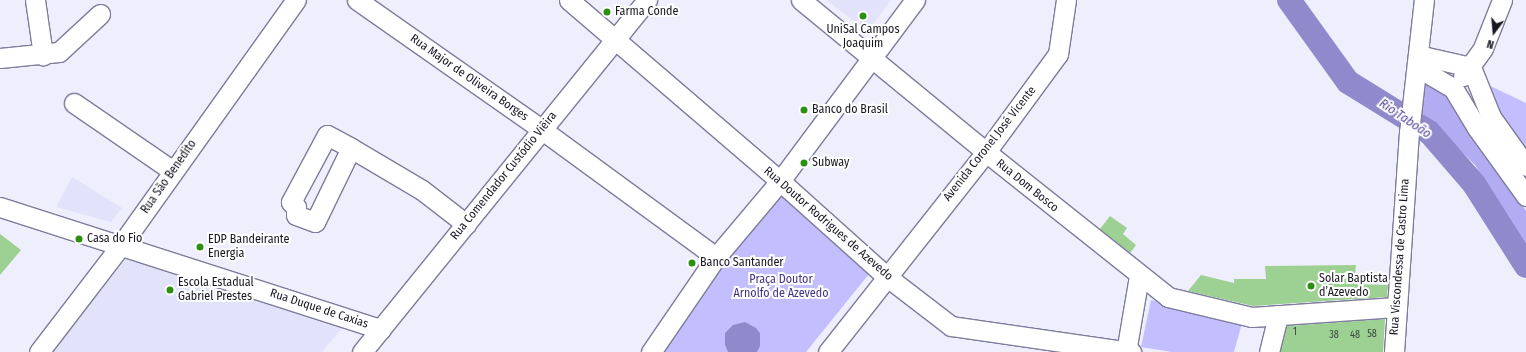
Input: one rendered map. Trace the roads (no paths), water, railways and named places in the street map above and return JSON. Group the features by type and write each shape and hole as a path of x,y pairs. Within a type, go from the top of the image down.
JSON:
{"street":[{"path":"35,0 43,55"},
{"name":"Rua São Benedito","path":"39,352 121,245 296,0"},
{"name":"Rua Major de Oliveira Borges","path":"357,0 541,128 716,257"},
{"name":"Rua Doutor Rodrigues de Azevedo","path":"569,0 780,181 886,276 951,326 1128,352"},
{"name":"Rua Comendador Custódio Viêira","path":"362,352 466,224 541,128 647,0"},
{"name":"Rua Dom Bosco","path":"801,0 1139,276 1168,297 1252,317 1396,307"},
{"path":"651,352 716,257 780,181 915,0"},
{"name":"Avenida Coronel José Vicente","path":"828,352 886,276 986,152 1058,54 1066,0"},
{"name":"Rua Viscondessa de Castro Lima","path":"1394,352 1409,133 1424,0"},
{"path":"1453,88 1471,67 1483,48 1502,0"},
{"path":"0,58 43,55 59,52 100,14"},
{"path":"1417,61 1471,67"},
{"path":"1417,61 1453,88 1477,128 1526,196"},
{"path":"1471,67 1491,117 1526,166"},
{"path":"74,103 173,171"},
{"path":"350,148 422,190 466,224"},
{"name":"Rua Duque de Caxias","path":"0,207 381,329"},
{"path":"1128,352 1139,276"},
{"path":"1269,352 1278,315"}],"waterway":[{"name":"Rio Taboão","path":"1289,0 1348,82 1429,132 1474,184 1526,266"}],"place":[{"name":"Farma Conde","path":"607,12"},
{"name":"UniSal Campos Joaquim","path":"863,16"},
{"name":"Banco do Brasil","path":"804,110"},
{"name":"Subway","path":"804,163"},
{"name":"Casa do Fio","path":"79,239"},
{"name":"EDP Bandeirante Energia","path":"200,247"},
{"name":"Banco Santander","path":"692,263"},
{"name":"Solar Baptista d’Azevedo","path":"1311,286"},
{"name":"Escola Estadual Gabriel Prestes","path":"170,290"}],"park label":[{"name":"Praça Doutor Arnolfo de Azevedo","path":"781,287"}]}
